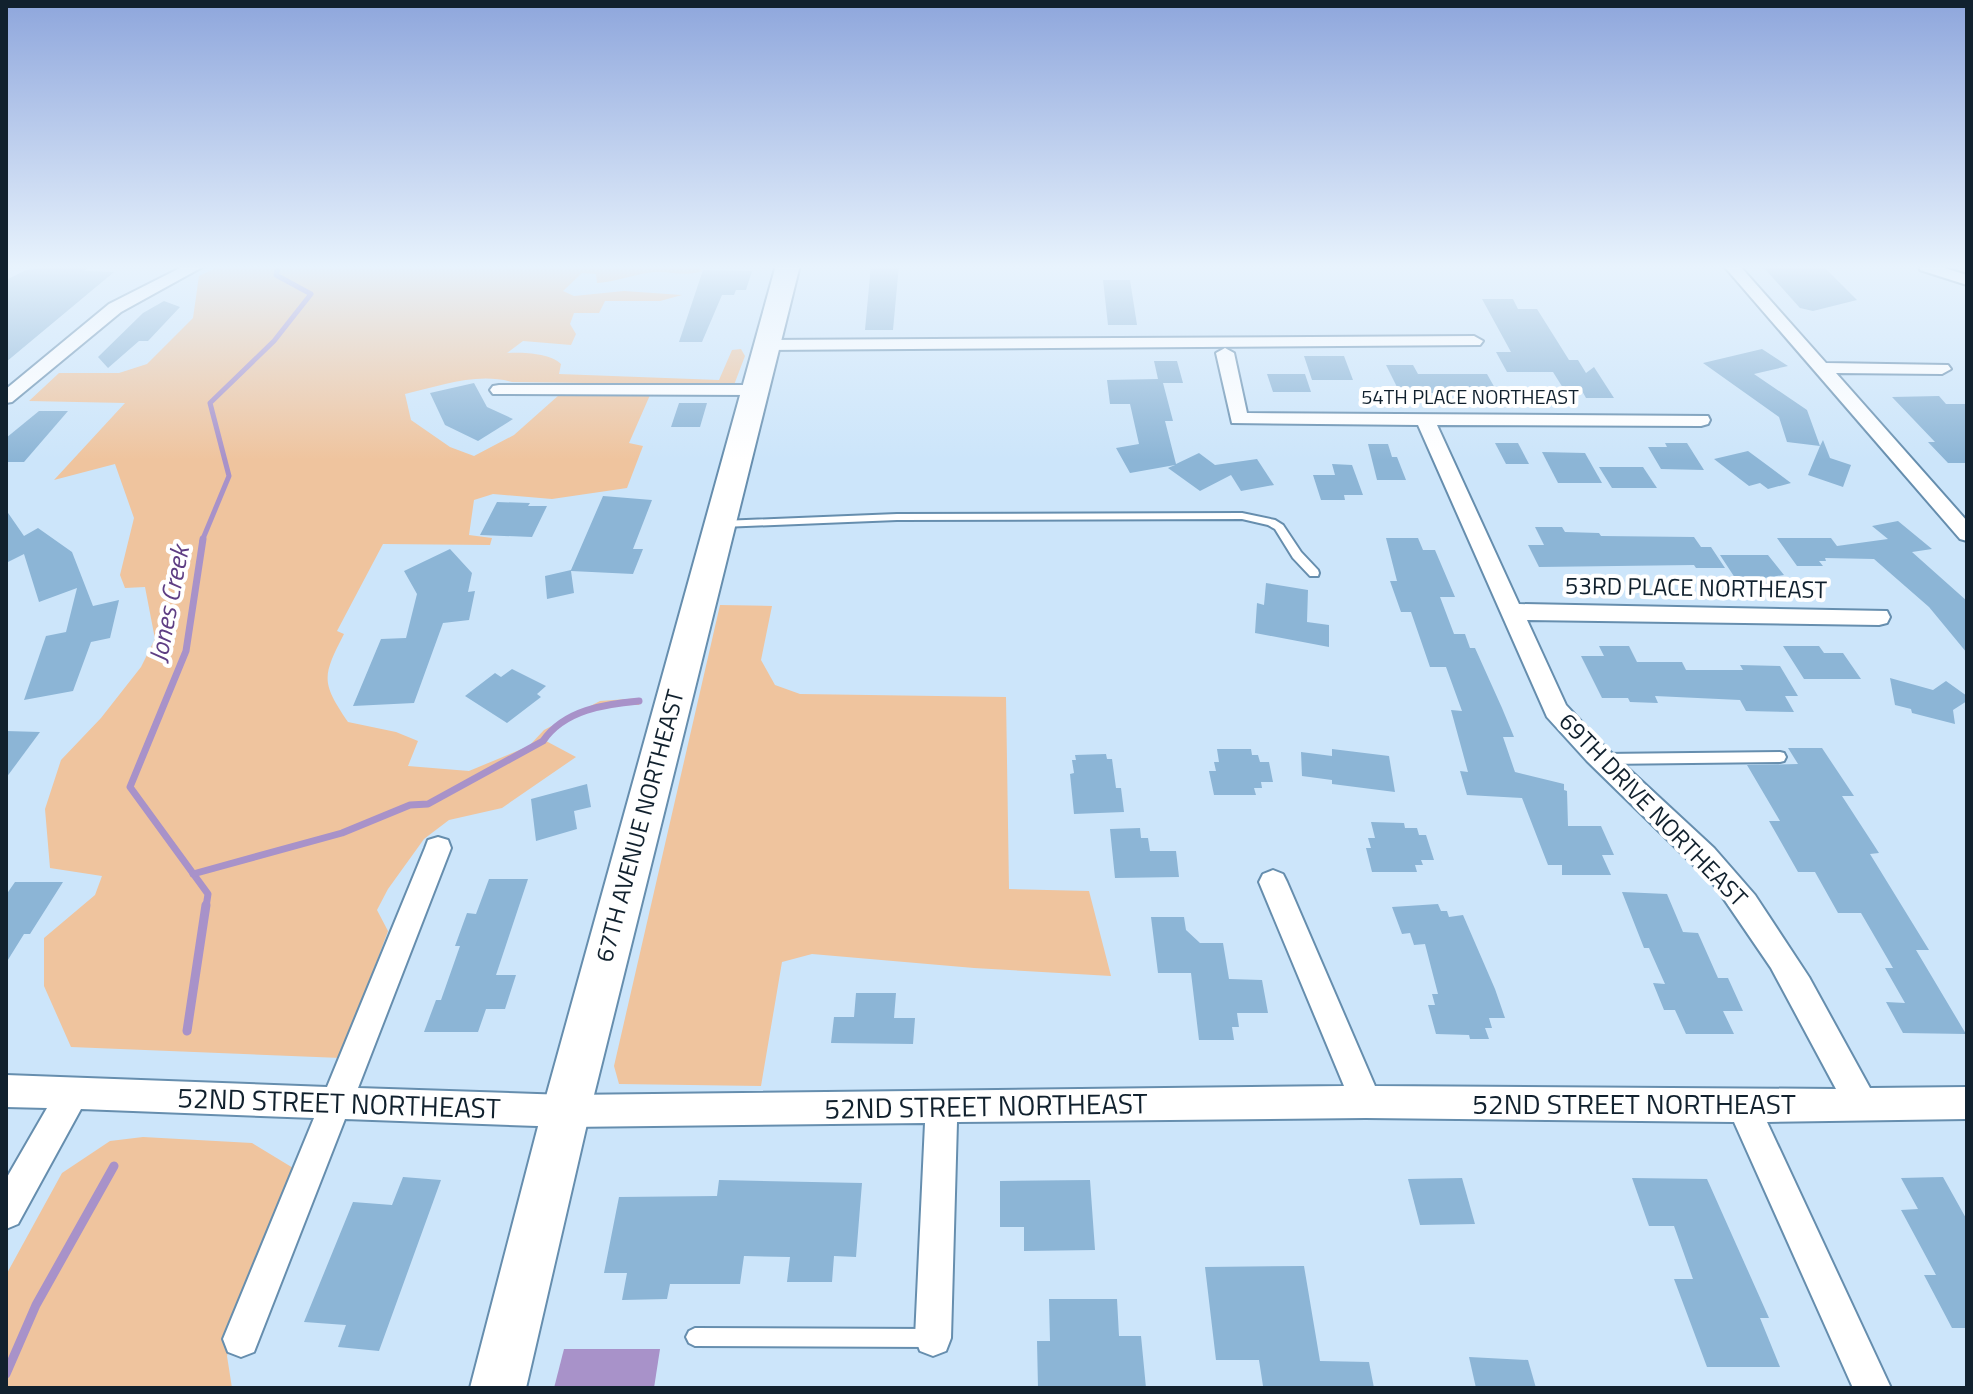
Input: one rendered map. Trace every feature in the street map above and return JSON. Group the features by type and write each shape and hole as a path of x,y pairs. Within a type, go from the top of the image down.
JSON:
{"street":[{"path":"6,398 88,330"},
{"name":"67TH AVENUE NORTHEAST","path":"498,1388 566,1111 769,330"},
{"path":"1787,330 1967,534"},
{"path":"765,345 1474,341"},
{"name":"54TH PLACE NORTHEAST","path":"1225,353 1239,419 1701,420"},
{"path":"1820,368 1942,369"},
{"path":"499,390 753,390"},
{"name":"69TH DRIVE NORTHEAST","path":"1425,419 1556,710 1580,741 1724,878 1788,970 1861,1103"},
{"name":"53RD PLACE NORTHEAST","path":"1512,612 1879,617"},
{"path":"241,1339 438,848"},
{"path":"1273,882 1366,1102"},
{"name":"52ND STREET NORTHEAST","path":"6,1091 566,1111 1366,1102 1743,1106 1967,1103"},
{"path":"6,1212 73,1093"},
{"path":"1743,1106 1872,1388"},
{"path":"933,1338 942,1107"}],"lane":[{"path":"718,524 955,516 1242,516 1271,522 1279,527 1297,555 1314,573"},
{"path":"1600,759 1780,757"},
{"path":"695,1337 933,1338"}],"shaded area":[{"path":"181,330 574,330 576,334 571,345 523,341 507,353 543,355 556,360 561,364 559,374 719,380 732,350 741,349 745,356 734,385 485,379 458,381 405,394 411,420 450,447 474,456 514,435 559,395 650,395 629,443 643,446 627,488 552,499 493,494 474,500 469,535 492,538 490,545 383,544 337,631 344,634 328,670 329,688 348,722 396,732 418,741 408,766 469,771 529,746 544,730 600,701 641,698 639,705 600,708 565,723 546,741 576,757 502,808 449,820 424,839 388,889 377,910 388,931 341,1058 71,1047 44,986 44,938 95,895 102,876 50,868 45,809 61,760 101,718 141,667 155,639 145,587 125,588 120,575 134,518 115,464 54,480 125,403 29,401 59,373 119,373 147,364"},
{"path":"720,605 772,606 761,660 775,685 800,694 1006,697 1009,889 1089,891 1111,976 812,954 782,962 761,1086 619,1084 614,1066"},
{"path":"143,1137 252,1143 303,1174 243,1304 227,1356 232,1388 6,1388 6,1275 62,1173 110,1141"},
{"path":"564,1349 660,1349 654,1388 554,1388"}],"building":[{"path":"6,330 44,330 6,362"},
{"path":"126,330 158,330 148,341 139,341 108,368 98,357"},
{"path":"683,330 707,330 702,342 679,342"},
{"path":"1499,330 1550,330 1569,360 1578,360 1586,373 1594,367 1614,398 1586,398 1581,389 1563,388 1553,372 1507,372 1496,352 1511,352"},
{"path":"1762,349 1788,366 1754,374 1807,410 1820,446 1787,442 1779,417 1703,363"},
{"path":"1304,356 1344,356 1353,380 1312,380"},
{"path":"1154,361 1177,361 1183,383 1163,383 1173,421 1165,421 1176,464 1199,453 1215,465 1257,459 1274,485 1241,491 1231,475 1200,491 1168,468 1175,465 1130,473 1116,448 1139,444 1130,404 1110,404 1107,380 1158,379"},
{"path":"1386,365 1413,365 1418,374 1487,374 1500,397 1478,397 1475,393 1425,393 1428,399 1403,399"},
{"path":"1267,374 1305,374 1311,392 1273,392"},
{"path":"474,383 487,407 513,419 478,441 445,425 430,393"},
{"path":"1939,396 1946,404 1967,404 1967,463 1948,463 1928,442 1935,442 1892,397"},
{"path":"679,403 707,403 700,427 671,427"},
{"path":"39,411 68,411 24,462 6,462 6,438"},
{"path":"1823,440 1830,458 1851,465 1843,487 1808,475"},
{"path":"1495,443 1518,443 1529,464 1506,464"},
{"path":"1665,443 1687,443 1704,470 1661,469 1648,447 1667,447"},
{"path":"1368,444 1388,444 1406,480 1377,480"},
{"path":"1748,451 1791,483 1768,489 1760,483 1749,486 1714,459"},
{"path":"1542,452 1585,453 1602,483 1558,483"},
{"path":"1332,464 1352,465 1363,495 1344,495 1345,500 1321,500 1313,475 1335,475"},
{"path":"1599,467 1643,467 1657,488 1612,488"},
{"path":"603,496 652,500 633,549 643,549 633,574 571,571 574,593 547,599 545,576 571,570"},
{"path":"497,502 547,506 532,537 480,535"},
{"path":"6,510 24,536 38,528 72,552 93,606 119,600 110,638 91,642 73,691 24,700 46,636 66,632 77,588 39,602 24,554 6,563"},
{"path":"1898,521 1932,549 1912,552 1967,601 1967,653 1929,607 1874,559 1825,558 1826,561 1819,561 1823,566 1797,566 1777,538 1831,538 1837,546 1888,539 1872,526"},
{"path":"1535,527 1562,527 1565,532 1599,533 1601,536 1694,537 1701,547 1711,547 1725,568 1696,568 1694,565 1539,567 1528,545 1544,545"},
{"path":"1386,538 1418,538 1423,550 1435,550 1455,597 1440,597 1454,634 1465,634 1470,648 1475,648 1502,708 1514,737 1503,737 1515,772 1564,784 1568,826 1601,826 1614,855 1602,855 1611,875 1562,875 1562,865 1548,865 1522,798 1467,795 1460,771 1468,772 1451,710 1462,711 1446,667 1430,667 1411,612 1401,612 1390,581 1397,581"},
{"path":"450,549 472,573 468,592 475,591 469,620 443,623 414,703 353,706 381,639 406,638 417,594 404,571"},
{"path":"1720,555 1768,555 1784,575 1764,578 1768,584 1739,584"},
{"path":"1266,583 1308,590 1307,622 1329,625 1329,647 1255,633 1257,603 1264,605"},
{"path":"1599,646 1629,646 1637,662 1682,662 1686,670 1743,670 1740,665 1780,666 1798,696 1785,696 1794,712 1746,711 1740,700 1655,696 1658,703 1602,698 1581,656 1604,656"},
{"path":"1783,646 1819,646 1824,653 1843,653 1861,679 1804,679"},
{"path":"512,669 546,686 537,694 541,697 507,723 465,696 495,673 501,677"},
{"path":"1890,678 1933,690 1946,681 1967,696 1967,701 1953,710 1955,724 1912,713 1911,709 1895,705"},
{"path":"6,731 40,732 6,778"},
{"path":"1788,748 1822,748 1854,796 1842,796 1879,853 1870,854 1929,950 1916,950 1966,1034 1903,1033 1886,1002 1905,1003 1885,968 1893,968 1861,913 1838,913 1815,872 1798,872 1769,821 1780,821 1747,765 1798,764"},
{"path":"1217,749 1251,749 1252,755 1258,755 1260,762 1269,762 1273,782 1261,782 1262,788 1254,788 1256,795 1214,795 1209,771 1216,771 1214,762 1219,762"},
{"path":"1332,749 1389,756 1395,792 1332,784 1332,780 1302,776 1301,752 1332,756"},
{"path":"1106,754 1107,759 1112,759 1116,788 1121,788 1124,812 1074,814 1070,774 1074,773 1072,760 1076,760 1075,755"},
{"path":"587,784 591,807 574,811 577,829 536,841 531,799"},
{"path":"1371,822 1404,823 1405,828 1417,828 1419,835 1426,835 1434,860 1421,860 1423,865 1415,865 1417,872 1372,872 1366,848 1371,848 1368,838 1375,838"},
{"path":"1140,828 1141,838 1148,838 1150,851 1176,851 1179,877 1115,878 1110,829"},
{"path":"489,879 528,879 496,975 516,975 505,1009 486,1009 478,1032 424,1032 436,1000 441,1000 460,946 455,946 467,913 476,914"},
{"path":"15,882 63,882 30,934 24,934 6,963 6,895"},
{"path":"1622,892 1667,894 1683,932 1698,933 1718,978 1728,978 1743,1011 1723,1011 1734,1034 1686,1034 1675,1010 1664,1010 1653,983 1665,984 1649,948 1644,948"},
{"path":"1438,904 1449,917 1463,915 1495,989 1505,1018 1489,1018 1492,1028 1485,1028 1489,1039 1436,1034 1428,1005 1435,1005 1432,994 1438,994 1425,944 1414,945 1410,933 1402,934 1392,907"},
{"path":"1151,917 1184,917 1186,930 1200,943 1223,943 1229,979 1262,980 1268,1013 1237,1013 1239,1027 1232,1027 1234,1040 1199,1040 1191,973 1158,973"},
{"path":"856,993 896,993 894,1018 915,1018 913,1044 831,1043 834,1017 854,1017"},
{"path":"403,1177 441,1180 379,1351 338,1347 346,1325 304,1322 353,1202 392,1205"},
{"path":"1943,1177 1967,1220 1967,1328 1952,1328 1924,1275 1936,1275 1901,1210 1918,1209 1901,1178"},
{"path":"1462,1178 1475,1224 1420,1225 1408,1179"},
{"path":"1632,1178 1707,1179 1769,1318 1760,1318 1780,1367 1707,1367 1674,1279 1693,1279 1674,1226 1649,1226"},
{"path":"719,1180 862,1183 856,1257 834,1256 832,1282 787,1282 790,1257 744,1256 740,1284 670,1284 667,1299 622,1300 627,1273 604,1273 619,1197 717,1196"},
{"path":"1090,1180 1095,1250 1024,1251 1024,1227 1000,1227 1000,1181"},
{"path":"1304,1266 1320,1361 1369,1362 1374,1388 1263,1386 1259,1360 1216,1360 1205,1267"},
{"path":"1049,1299 1117,1299 1119,1336 1141,1336 1146,1388 1038,1388 1037,1341 1050,1341"},
{"path":"1469,1357 1528,1360 1536,1388 1476,1388"}],"waterway":[{"name":"Jones Creek","path":"202,541 229,476 210,403 283,330"},
{"name":"Jones Creek","path":"193,874 130,787 186,651 203,539"},
{"path":"193,874 342,833 410,805 428,804 543,741 562,722 586,710 639,701"},
{"name":"Jones Creek","path":"193,874 208,894 206,907"},
{"name":"Jones Creek","path":"187,1031 206,905"},
{"name":"Jones Creek","path":"6,1374 36,1305 114,1166"}]}
